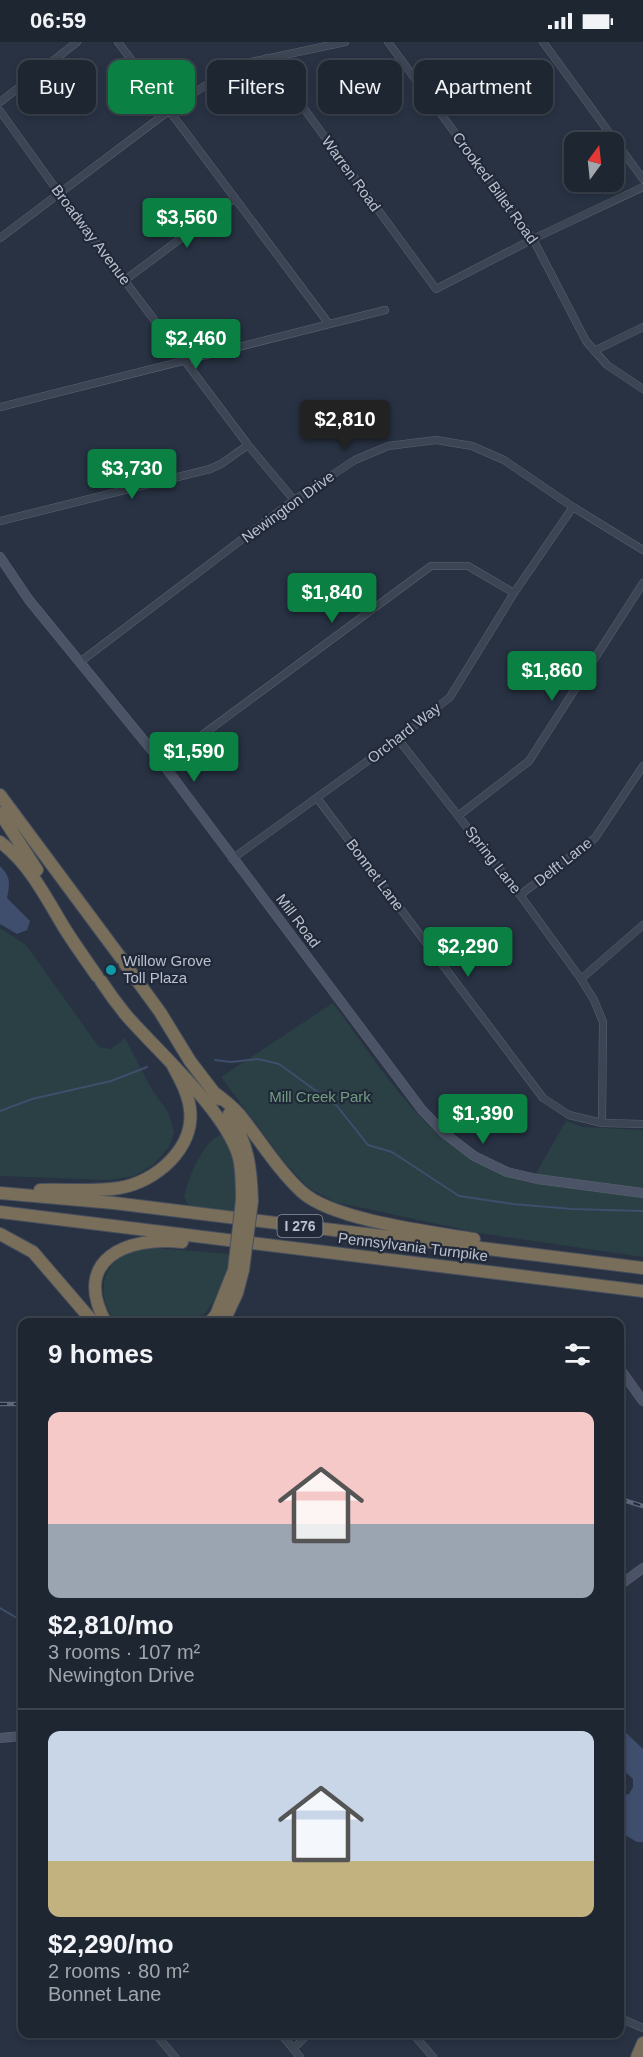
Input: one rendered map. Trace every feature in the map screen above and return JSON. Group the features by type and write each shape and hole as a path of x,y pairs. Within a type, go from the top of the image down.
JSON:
{"highway":[{"path":"0,795 160,1012 190,1061 215,1092 239,1128 250,1165 237,1293 226,1318"},
{"path":"0,813 39,873 40,886"},
{"path":"0,842 18,858 40,886 64,928 124,1013 208,1106 233,1143 239,1159 247,1200"},
{"path":"0,1192 118,1188 140,1182 156,1173 180,1148 189,1130 189,1101 173,1066"},
{"path":"215,1092 237,1112 288,1179 305,1194 329,1208 371,1220 599,1262"},
{"name":"Pennsylvania Turnpike","path":"0,1192 114,1203 643,1268"},
{"name":"Pennsylvania Turnpike","path":"0,1212 643,1292"},
{"path":"0,1234 33,1252 90,1318"},
{"path":"104,1318 95,1291 96,1281 105,1262 117,1250 152,1241 218,1245 262,1244"},
{"path":"213,1318 238,1270"},
{"path":"637,2057 643,2043"}],"street":[{"path":"0,102 77,42"},
{"path":"118,42 132,60"},
{"path":"195,93 237,65 345,42"},
{"name":"Crooked Billet Road","path":"388,42 533,239 586,341 607,365 643,388"},
{"path":"543,42 643,179"},
{"name":"Warren Road","path":"267,58 436,290 533,239"},
{"name":"Broadway Avenue","path":"0,111 59,194 248,445 294,500"},
{"path":"0,238 165,114"},
{"path":"173,114 329,324"},
{"path":"533,239 643,187"},
{"path":"124,280 235,198"},
{"path":"0,407 385,310"},
{"path":"594,351 643,327"},
{"name":"Newington Drive","path":"80,662 294,500 355,460 388,446 436,440 472,446 504,460 573,507 643,550"},
{"path":"0,522 210,469 248,445"},
{"name":"Orchard Way","path":"232,859 398,739 450,697 514,593 573,507"},
{"name":"Mill Road","path":"0,557 29,600 163,764 422,1110 444,1134 474,1156 507,1172 537,1179 643,1193"},
{"path":"163,764 431,566 468,566 514,593"},
{"path":"458,816 529,761 643,583"},
{"name":"Spring Lane","path":"398,739 520,895 581,978 594,1000 603,1022 602,1123"},
{"name":"Delft Lane","path":"520,895 595,838 643,766"},
{"name":"Bonnet Lane","path":"317,798 543,1098 569,1115 602,1123 643,1124"},
{"path":"581,978 643,925"},
{"path":"624,1375 643,1401"},
{"path":"624,1582 643,1568"},
{"path":"0,1738 18,1736"},
{"path":"624,2020 643,2028"},
{"path":"159,2038 175,2057"},
{"path":"285,2038 300,2057"},
{"path":"294,2048 304,2038"},
{"path":"416,2038 433,2057"}],"green space":[{"path":"0,928 26,945 99,1047 111,1049 125,1038 152,1090 168,1112 174,1132 169,1147 154,1164 134,1176 109,1180 0,1176"},
{"name":"Mill Creek Park","path":"333,1003 396,1090 414,1110 453,1146 488,1167 531,1182 566,1121 583,1127 643,1130 643,1257 479,1233 335,1202 309,1188 285,1163 221,1077"},
{"path":"220,1135 223,1135 235,1162 239,1214 189,1206 184,1197 202,1153"},
{"path":"154,1248 232,1254 223,1283 201,1318 113,1318 104,1294 107,1274 120,1258 139,1249"}],"water":[{"path":"0,866 9,880 7,898 30,921 27,930 17,934 0,924"},
{"path":"624,1731 643,1749 643,1842 637,1842 624,1834 624,1795 629,1794 633,1787 633,1779 624,1771"}],"waterway":[{"path":"215,1060 231,1062 258,1059 279,1064 337,1106 368,1145 392,1152 459,1196 572,1209 643,1211"},
{"path":"0,1111 32,1099 111,1081 147,1067"},
{"path":"0,1608 18,1619"}],"railway":[{"path":"0,1404 18,1404"},
{"path":"624,1500 643,1506"}],"place":[{"name":"Willow Grove Toll Plaza","path":"111,970"}]}
